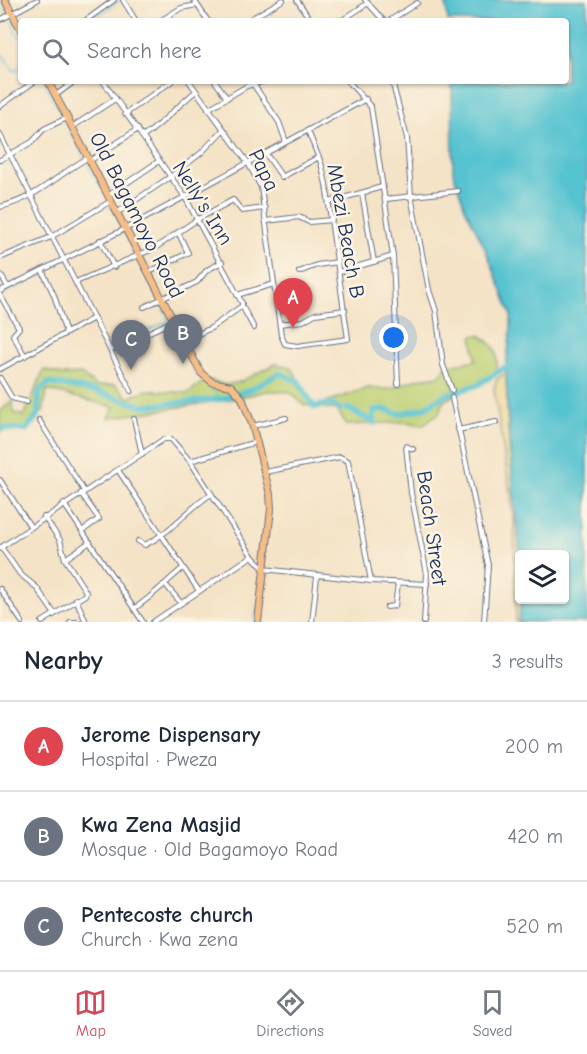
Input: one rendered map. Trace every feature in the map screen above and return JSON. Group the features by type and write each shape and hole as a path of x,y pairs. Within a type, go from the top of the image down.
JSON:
{"main road":[{"path":"5,0 18,25"},
{"name":"Old Bagamoyo Road","path":"50,84 201,373 208,379 235,389 242,398 253,426 271,509 258,622"}],"street":[{"path":"0,20 37,0"},
{"path":"90,18 114,0"},
{"path":"123,0 134,18"},
{"path":"194,0 206,18"},
{"path":"253,18 283,0"},
{"path":"298,0 309,18"},
{"path":"345,18 367,2 383,18"},
{"path":"391,18 417,3"},
{"path":"165,18 181,8 197,5"},
{"path":"0,106 31,84"},
{"path":"56,95 71,84"},
{"name":"Nelly's Inn","path":"106,84 185,197 222,262 254,328"},
{"path":"125,114 168,84"},
{"name":"Papa","path":"191,84 248,163 261,187 266,221 299,217 309,222 332,220"},
{"path":"217,84 227,98"},
{"path":"208,109 251,84"},
{"path":"254,84 279,122 286,142"},
{"path":"350,84 371,107 382,187 386,199 393,256 398,384"},
{"path":"393,84 406,138 411,196 429,290 436,311 443,365 452,390"},
{"path":"144,136 165,121 172,110 195,92"},
{"path":"72,127 115,99"},
{"path":"25,356 13,337 19,327 0,293 127,228 366,99"},
{"path":"0,160 32,142 44,129 68,118"},
{"path":"0,207 32,195 55,182 65,171 138,129"},
{"path":"118,212 170,177 224,130"},
{"name":"Mbezi Beach B","path":"280,324 282,340 288,345 348,339 329,202 319,157 308,130"},
{"path":"0,135 131,391"},
{"path":"266,154 282,177 319,157"},
{"path":"0,258 51,237 110,198 159,161"},
{"path":"329,202 382,187"},
{"path":"386,199 458,191"},
{"path":"362,193 374,262"},
{"path":"75,282 114,267 168,241 198,219 233,200 243,211 265,208"},
{"path":"266,221 280,324 303,321 315,314 345,310"},
{"path":"148,272 189,253 178,232"},
{"path":"100,240 114,267"},
{"path":"339,272 393,256"},
{"path":"144,306 196,282 207,270 222,262"},
{"path":"299,272 317,265 338,262"},
{"path":"42,270 54,295 66,333"},
{"path":"0,274 8,288"},
{"path":"237,295 274,284"},
{"path":"277,296 304,293"},
{"path":"184,341 211,328 242,306"},
{"path":"0,369 94,318"},
{"path":"111,350 173,321"},
{"path":"0,378 12,398 27,402"},
{"path":"452,398 488,566 484,622"},
{"path":"134,418 142,454"},
{"path":"253,426 286,418"},
{"path":"39,420 99,519 82,531"},
{"path":"458,430 496,422"},
{"path":"54,613 36,587 20,574 0,548 164,439 171,439 190,461 252,556 264,569 371,581 427,584"},
{"path":"190,461 256,442"},
{"name":"Beach Street","path":"414,449 406,446 409,481 424,551 427,584 424,622"},
{"path":"264,472 340,457 348,460 371,581"},
{"path":"118,470 199,591"},
{"path":"0,480 30,526"},
{"path":"138,541 145,545 162,536 211,494"},
{"path":"64,504 143,622"},
{"path":"42,622 85,595 86,592 65,559 60,540 44,517"},
{"path":"65,559 90,542"},
{"path":"155,622 252,556"},
{"path":"135,608 153,597 168,578 183,568"},
{"path":"312,622 317,576"},
{"path":"387,608 395,606 398,583"},
{"path":"165,584 181,603"},
{"path":"0,589 22,622"},
{"path":"76,600 86,622"},
{"path":"70,622 78,622"}],"green space":[{"path":"480,335 496,352 496,374 445,400 439,413 422,425 407,422 347,425 337,410 304,405 290,392 267,391 232,399 109,418 114,407 47,390 43,411 27,431 10,429 0,432 0,411 13,401 14,413 24,416 44,370 63,375 81,374 96,386 116,385 129,398 146,390 188,393 207,379 226,385 240,382 275,364 291,367 314,406 368,388 390,389 417,379 439,376 447,366 476,360 472,336"}],"sand":[{"path":"506,375 509,444 520,550 515,550 515,570 514,519 494,389 497,379"},
{"path":"516,604 521,604 519,622 516,622"}],"water":[{"path":"445,0 587,0 587,622 519,622 521,604 569,604 569,550 520,550 511,464 506,374 511,314 484,246 465,208 453,172 452,84 569,84 569,18 448,18"}],"waterway":[{"path":"1,0 7,14"},
{"path":"94,18 121,0"},
{"path":"11,18 18,35"},
{"path":"2,54 14,71 18,69"},
{"path":"46,84 62,117"},
{"path":"65,122 84,158"},
{"path":"88,166 99,186"},
{"path":"110,206 113,212"},
{"path":"115,215 119,223"},
{"path":"125,234 138,260"},
{"path":"1,294 42,274"},
{"path":"147,276 152,286"},
{"path":"154,290 158,298"},
{"path":"137,322 143,333 169,321 160,301"},
{"path":"171,325 177,334"},
{"path":"179,337 187,353"},
{"path":"189,358 193,365"},
{"path":"347,408 375,423 373,411 383,409 399,414 424,408 445,395 477,385 506,367"},
{"path":"0,428 26,430 38,415 39,392 48,383 95,391 142,406 221,399 252,389 280,373 298,381 314,407 330,404 340,409"},
{"path":"205,380 221,399"},
{"path":"255,622 257,605"}],"place":[{"name":"Jerome Dispensary","path":"293,328"},
{"name":"Kwa Zena Masjid","path":"183,364"},
{"name":"Pentecoste church","path":"131,370"}]}
